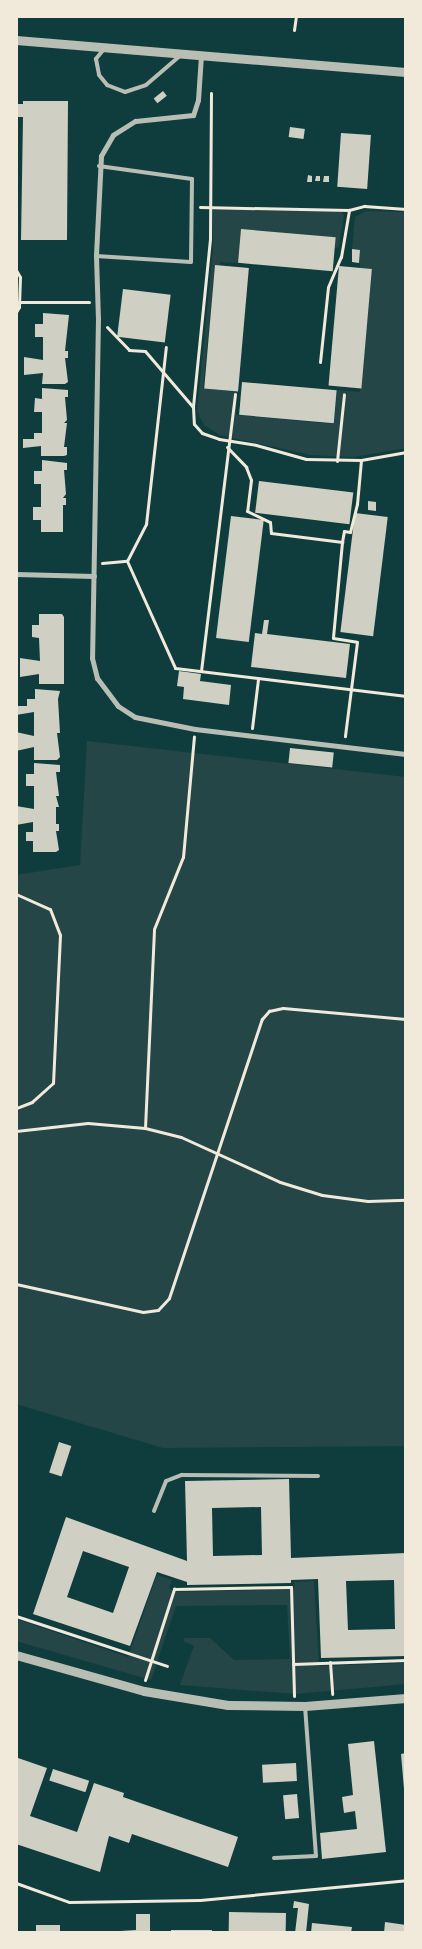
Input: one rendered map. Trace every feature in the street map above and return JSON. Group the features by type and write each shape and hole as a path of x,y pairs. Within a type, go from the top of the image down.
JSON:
{"street":[{"path":"16,40 406,72"},
{"path":"201,55 198,100 192,115 178,119 148,119 123,126 105,146 99,166 96,256 98,318 92,658 106,695 135,717 195,729 406,754"},
{"path":"16,574 94,576"},
{"path":"16,1655 141,1690 228,1705 305,1706 406,1698"}],"lane":[{"path":"106,48 96,59 99,75 107,85 125,92 146,85 183,53"},
{"path":"96,256 191,262 192,178 99,166"},
{"path":"154,1511 166,1481 182,1475 318,1476"},
{"path":"274,1858 316,1856 305,1706"}],"path":[{"path":"294,30 296,16"},
{"path":"211,84 208,208 210,239 193,407 194,424 202,433 306,459 361,460 406,452"},
{"path":"192,207 349,210 364,206 406,209"},
{"path":"320,362 328,287 341,257 349,210"},
{"path":"16,270 20,277 19,302 16,312"},
{"path":"19,302 96,302"},
{"path":"98,318 130,350 145,350 193,407"},
{"path":"166,347 146,524 127,561 171,666 258,679 351,688 406,696"},
{"path":"202,671 227,447 235,394"},
{"path":"337,461 344,394"},
{"path":"227,447 246,467 250,480 248,511 270,522 271,533 342,542"},
{"path":"343,747 357,642 333,638 342,542 344,531 350,532 357,504 361,460"},
{"path":"94,564 127,561"},
{"path":"251,736 258,679"},
{"path":"145,1128 154,929 183,856 195,729"},
{"path":"16,894 50,909 60,935 53,1083 32,1102 16,1108"},
{"path":"16,1284 143,1312 158,1310 169,1298 262,1020 269,1011 283,1008 406,1019"},
{"path":"16,1131 88,1123 145,1128 217,1152 280,1182 322,1195 368,1201 406,1200"},
{"path":"141,1690 174,1590 292,1587 294,1706"},
{"path":"16,1616 167,1666"},
{"path":"293,1664 406,1660"},
{"path":"330,1662 332,1704"},
{"path":"16,1883 69,1902 200,1900 406,1880"}],"shaded area":[{"path":"213,210 340,210 344,215 339,247 335,248 335,238 241,229 238,263 220,262 220,265 215,265 203,388 237,392 236,415 334,424 337,390 360,392 372,270 360,268 360,250 352,249 355,217 366,211 406,212 406,448 353,457 311,455 220,435 204,425 197,412 213,249"},
{"path":"87,741 406,777 406,1446 163,1448 16,1404 16,875 80,865"},
{"path":"157,1575 172,1580 169,1588 175,1592 294,1589 294,1582 314,1581 319,1666 406,1663 406,1684 296,1694 180,1685 194,1646 183,1641 185,1638 210,1638 234,1660 290,1659 287,1605 176,1606 151,1680 16,1641 16,1619 128,1657"}],"building":[{"path":"163,91 167,96 157,103 154,99"},
{"path":"23,101 68,101 67,240 21,240 23,117 16,117 16,104 23,104"},
{"path":"290,127 305,129 303,139 289,137"},
{"path":"341,133 371,135 367,189 337,187"},
{"path":"308,175 312,176 312,182 307,182"},
{"path":"316,176 320,176 320,181 315,181"},
{"path":"324,176 329,176 329,182 323,182"},
{"path":"241,229 336,237 333,271 238,263"},
{"path":"352,249 360,250 359,263 352,262"},
{"path":"215,265 249,268 238,391 204,389"},
{"path":"339,266 372,269 361,388 329,386"},
{"path":"123,289 171,295 165,342 117,337"},
{"path":"43,313 69,315 65,351 68,351 68,358 65,358 68,382 65,384 42,384 43,373 24,375 24,357 43,360 43,337 35,337 35,324 43,324"},
{"path":"242,382 337,390 334,423 239,415"},
{"path":"42,388 68,390 68,397 65,397 67,420 64,423 67,423 64,447 67,447 67,455 41,456 41,446 23,448 23,439 34,439 34,433 42,433 42,412 34,412 35,398 42,399"},
{"path":"42,460 67,463 67,470 64,470 66,494 63,498 66,498 66,505 63,505 63,532 41,532 41,520 33,520 33,507 41,507 41,484 34,484 34,471 42,471"},
{"path":"259,481 353,493 349,524 255,513"},
{"path":"368,501 376,502 376,511 368,510"},
{"path":"355,513 388,517 373,636 340,632"},
{"path":"231,516 264,520 249,642 216,638"},
{"path":"39,614 62,614 64,617 64,684 39,684 39,674 20,677 20,658 40,661 39,638 32,637 32,625 39,625"},
{"path":"264,620 269,620 267,634 350,644 346,678 251,667 255,633 262,634"},
{"path":"179,671 201,674 200,681 231,685 229,705 183,699 184,687 177,686"},
{"path":"35,689 60,691 58,699 60,733 57,733 60,757 57,760 34,760 34,747 16,751 16,732 34,736 34,712 16,715 16,706 27,706 27,699 35,699"},
{"path":"290,748 334,753 332,768 288,763"},
{"path":"34,763 60,765 60,772 56,772 59,796 56,796 59,807 56,807 56,824 59,824 59,831 56,831 59,850 56,852 33,852 33,841 26,841 26,832 33,832 33,822 16,825 16,806 34,809 34,786 26,786 26,774 34,774"},
{"path":"59,1442 71,1446 61,1476 49,1472"},
{"path":"289,1479 291,1558 406,1553 406,1656 321,1658 318,1579 291,1580 291,1583 187,1585 187,1582 157,1572 130,1646 33,1614 66,1517 187,1561 185,1481","holes":["261,1507 262,1555 213,1556 212,1508","83,1551 129,1567 113,1613 67,1597","394,1580 395,1629 348,1630 346,1581"]},
{"path":"374,1741 386,1852 322,1859 320,1833 357,1829 355,1811 344,1813 342,1797 353,1795 348,1744"},
{"path":"406,1753 406,1789 404,1789 401,1754"},
{"path":"18,1758 47,1768 30,1816 77,1832 94,1783 124,1793 123,1797 238,1837 228,1867 132,1834 129,1843 109,1836 100,1872 16,1844"},
{"path":"296,1763 297,1781 263,1783 262,1765"},
{"path":"53,1769 89,1781 85,1792 49,1780"},
{"path":"297,1794 299,1818 285,1819 283,1795"},
{"path":"294,1901 309,1904 306,1933 295,1933 298,1908 293,1908"},
{"path":"229,1912 286,1913 286,1932 229,1931"},
{"path":"136,1914 150,1914 150,1933 89,1933 136,1930"},
{"path":"385,1922 406,1925 406,1933 384,1933"},
{"path":"312,1923 352,1927 351,1933 311,1933"},
{"path":"36,1925 60,1925 60,1933 36,1933"},
{"path":"171,1930 212,1930 212,1933 171,1933"}]}
